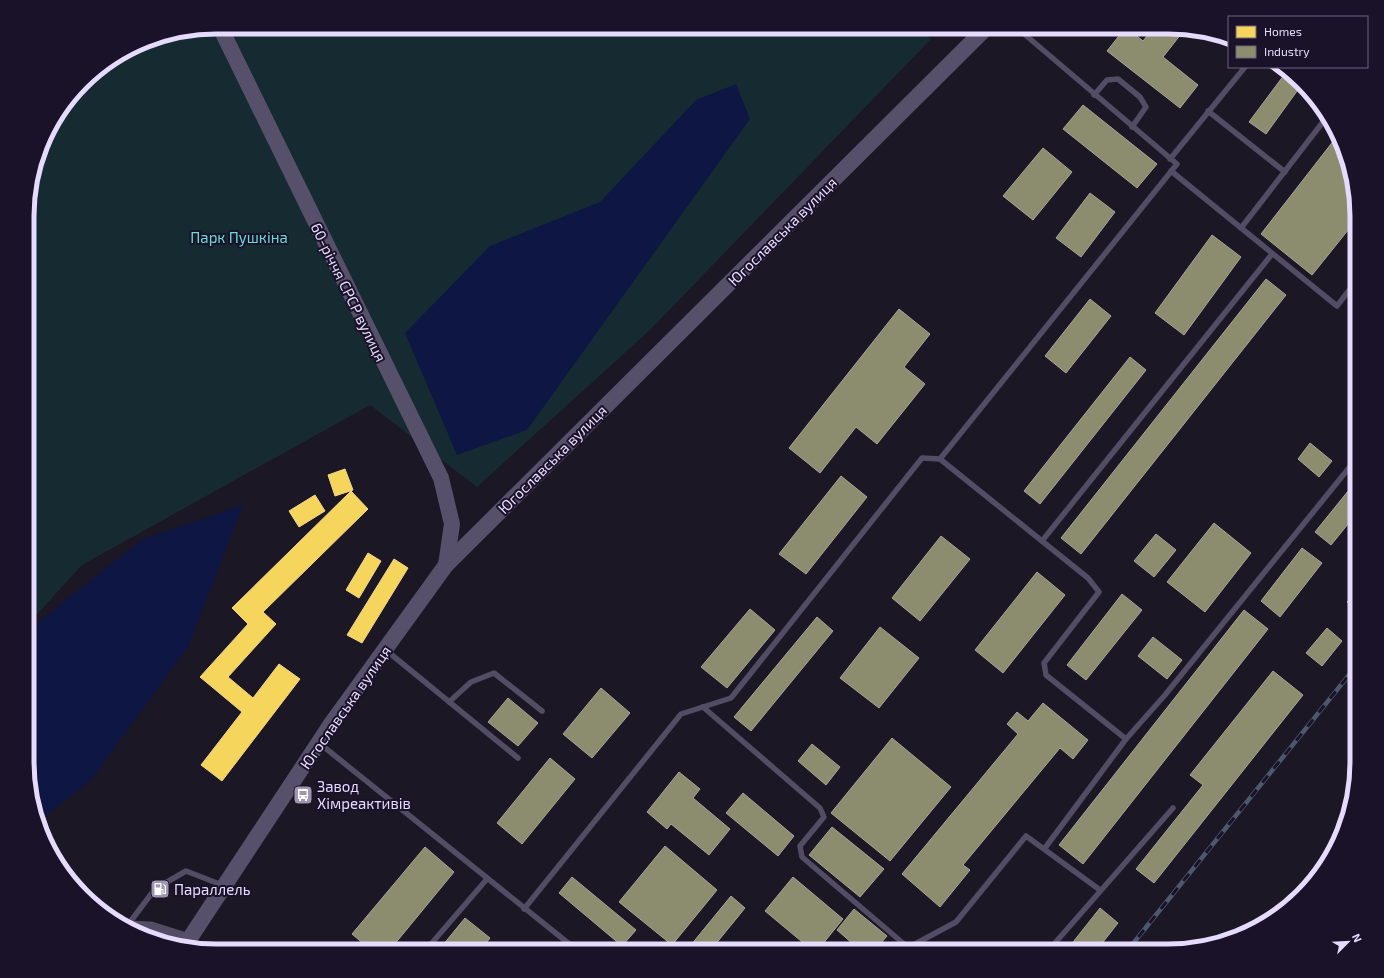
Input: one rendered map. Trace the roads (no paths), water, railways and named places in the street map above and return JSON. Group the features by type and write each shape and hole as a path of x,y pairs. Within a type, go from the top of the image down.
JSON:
{"main road":[{"name":"60-річчя СРСР вулиця","path":"223,34 441,478 452,524 446,565"},
{"name":"Югославська вулиця","path":"188,942 319,742 446,565 980,34"}],"street":[{"path":"139,926 151,927 183,941"}],"lane":[{"path":"940,459 1177,164 1024,34"},
{"path":"1170,159 1244,68"},
{"path":"1094,95 1106,80 1118,79 1140,96 1146,107 1132,127"},
{"path":"1208,111 1285,172"},
{"path":"1241,228 1323,121"},
{"path":"1171,171 1337,306 1350,289"},
{"path":"1042,541 1272,254"},
{"path":"524,909 681,714 731,698 922,458 940,459 1088,578 1099,592 1044,663 1046,675 1126,739"},
{"path":"1045,848 1126,739 1165,695 1350,467"},
{"path":"385,650 518,758"},
{"path":"449,702 471,682 494,673 542,711"},
{"path":"703,707 820,808 824,817 800,846 802,857 904,944"},
{"path":"319,742 569,944"},
{"path":"1054,944 1173,808"},
{"path":"915,944 956,922 1026,836 1045,848 1100,890"},
{"path":"130,922 155,889 186,871 224,886"},
{"path":"431,944 487,879"}],"railway":[{"path":"1133,944 1350,674"}],"place":[{"name":"Завод Хімреактивів","path":"303,795"},
{"name":"Параллель","path":"160,889"}],"park label":[{"name":"Парк Пушкіна","path":"239,237"}]}
